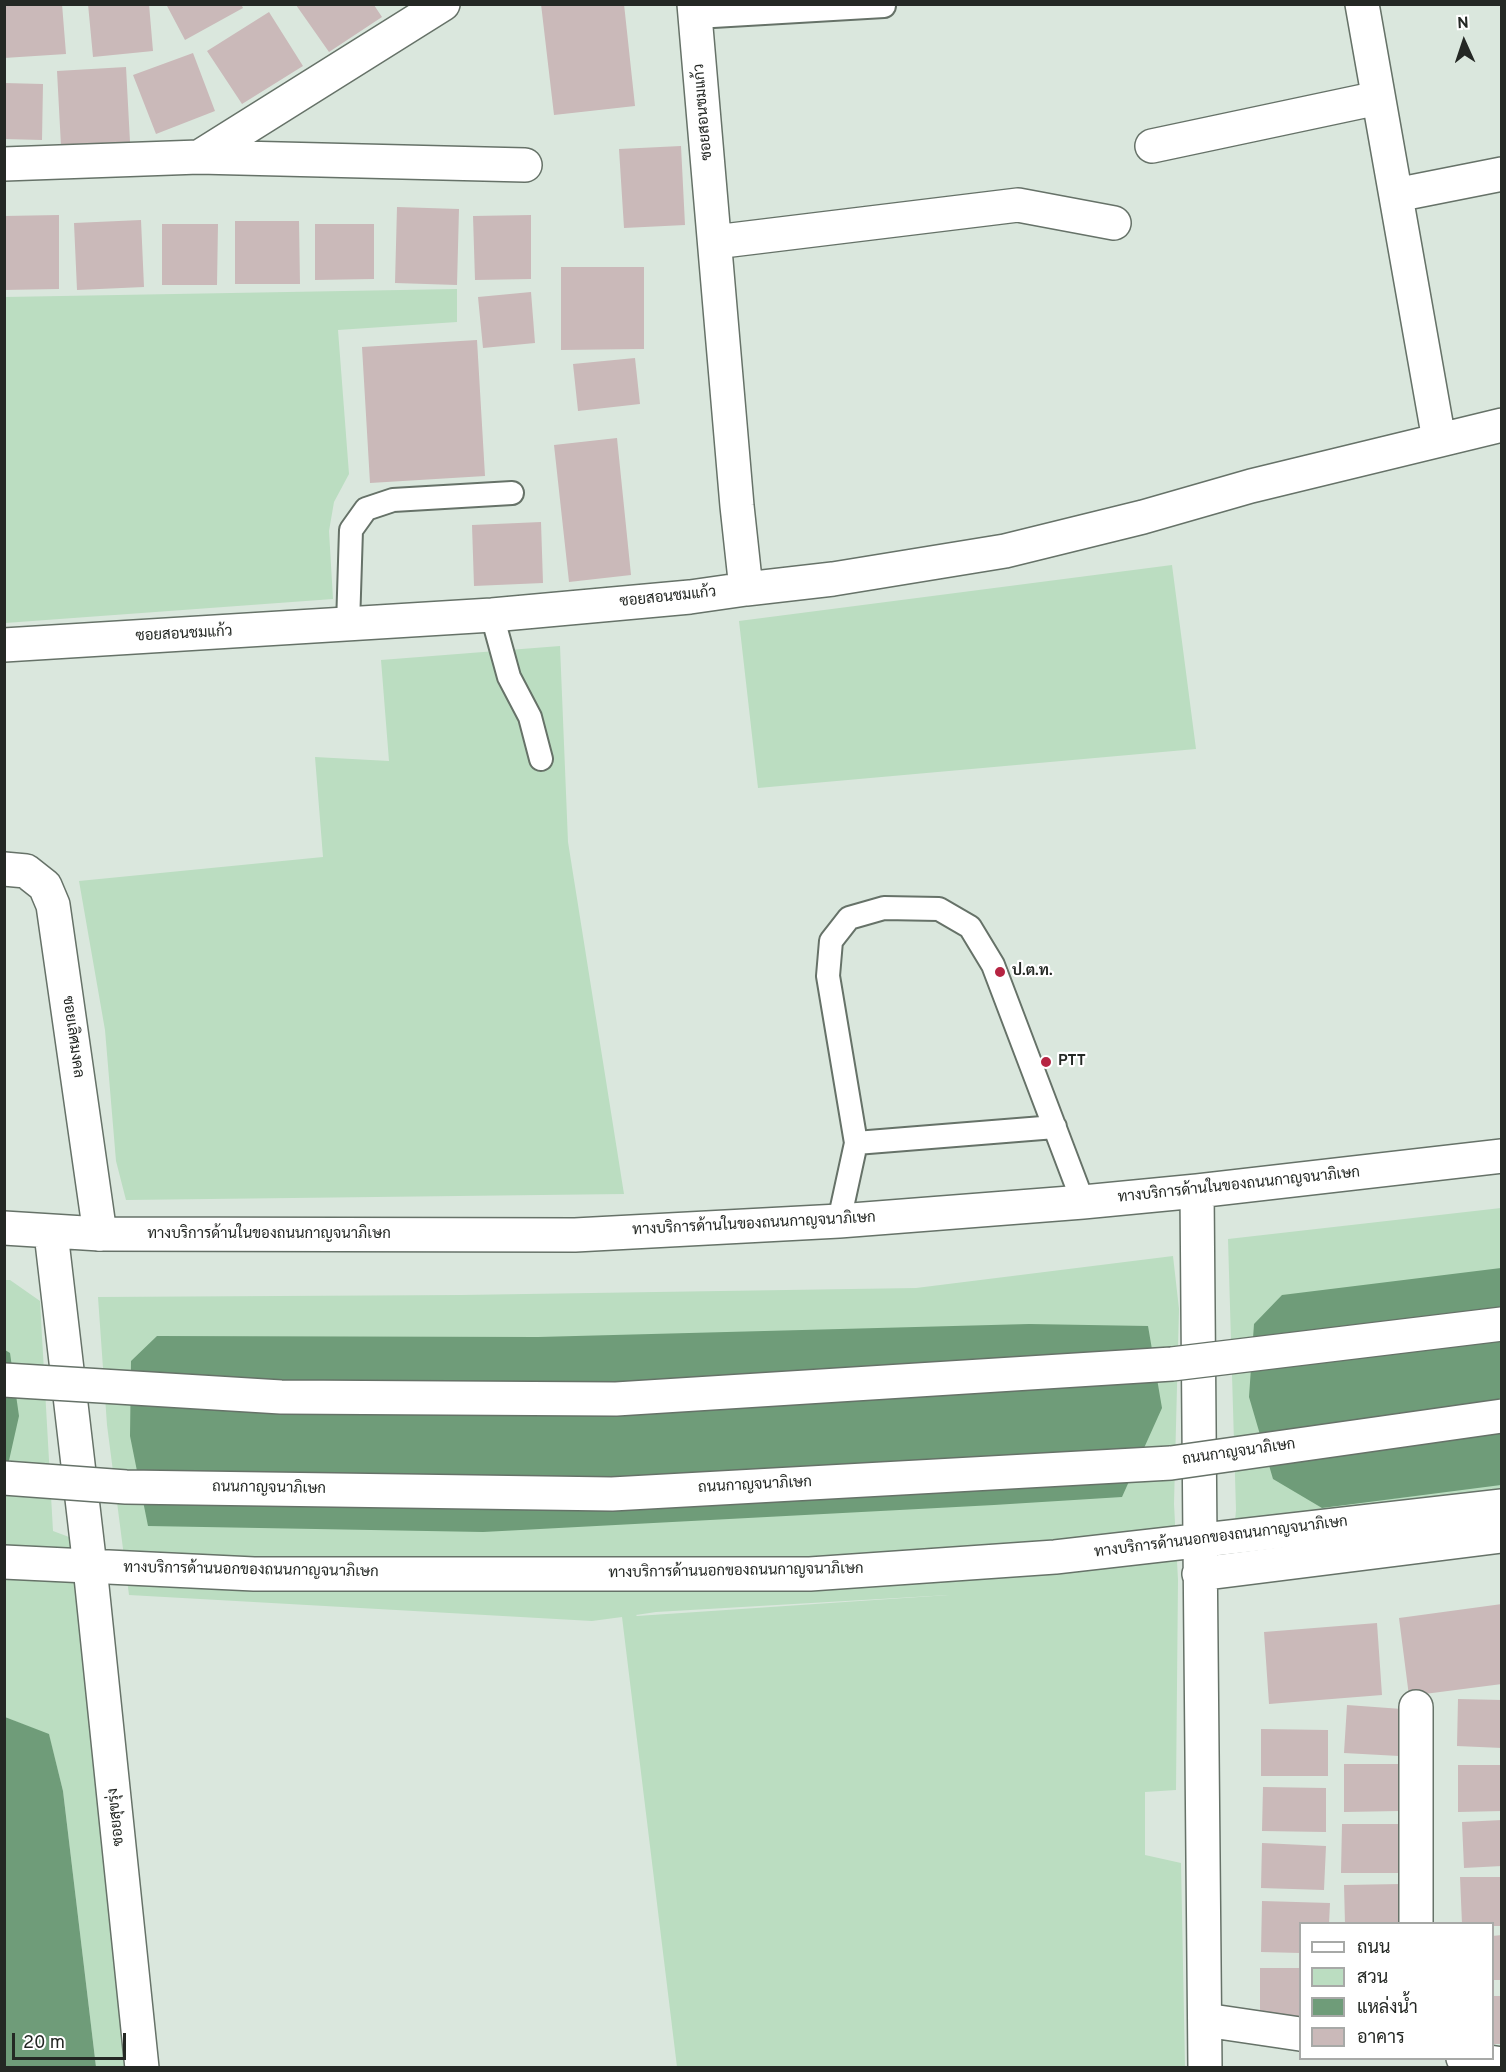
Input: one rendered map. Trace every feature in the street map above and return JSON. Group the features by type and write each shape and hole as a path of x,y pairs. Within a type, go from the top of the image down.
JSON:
{"main road":[{"path":"199,157 443,4"},
{"path":"1362,4 1439,440"},
{"name":"ซอยสอนชมแก้ว","path":"4,645 492,615 690,597 746,589 695,11"},
{"path":"1152,147 1378,98"},
{"path":"4,164 199,157 525,165"},
{"path":"1396,195 1502,174"},
{"path":"715,242 1018,204 1114,223"},
{"path":"746,589 833,579 1005,551 1143,517 1251,486 1502,425"},
{"name":"ซอยเลิศมงคล","path":"4,869 26,871 45,885 53,905 100,1234"},
{"name":"ทางบริการด้านในของถนนกาญจนาภิเษก","path":"4,1228 51,1233 100,1234 575,1235 839,1221 1083,1202 1502,1156"},
{"path":"1197,1191 1205,2067"},
{"name":"ซอยสุขรุ่ง","path":"51,1233 90,1567 142,2067"},
{"path":"4,1380 281,1397 616,1399 1172,1364 1502,1324"},
{"name":"ถนนกาญจนาภิเษก","path":"4,1478 126,1487 612,1494 1172,1463 1502,1416"},
{"name":"ทางบริการด้านนอกของถนนกาญจนาภิเษก","path":"4,1562 254,1574 810,1574 1054,1557 1502,1506"},
{"path":"1199,1574 1502,1536"},
{"path":"1416,1707 1416,1922"},
{"path":"1205,2020 1299,2034"},
{"path":"1476,2060 1502,2064"}],"lane":[{"path":"695,11 884,6"},
{"path":"348,625 351,530 366,509 393,500 512,493"},
{"path":"492,615 508,677 530,717 541,759"},
{"path":"839,1221 856,1143 828,976 831,941 849,918 884,908 939,909 970,927 993,965 1083,1202"},
{"path":"856,1143 1055,1127"}],"green space":[{"path":"457,289 457,322 338,330 349,474 334,502 329,531 333,599 5,623 5,297"},
{"path":"1172,565 1196,749 758,788 739,621"},
{"path":"560,646 568,842 624,1194 126,1200 116,1161 105,1030 79,881 323,857 315,757 389,761 381,660"},
{"path":"1501,1208 1501,1519 1233,1543 1236,1510 1228,1239"},
{"path":"1173,1256 1179,1309 1174,1504 1178,1580 1176,1790 1145,1792 1145,1855 1181,1863 1185,2067 677,2067 622,1617 592,1621 129,1595 107,1425 98,1297 461,1295 916,1288","holes":["949,1595 637,1616 656,1612"]},
{"path":"4,1280 10,1280 40,1301 53,1531 69,1537 129,2067 96,2067 63,1791 49,1735 5,1717"}],"water":[{"path":"1501,1268 1501,1485 1322,1508 1273,1479 1249,1397 1254,1324 1282,1295"},
{"path":"1029,1324 1148,1326 1162,1408 1122,1497 483,1532 148,1526 130,1436 131,1361 157,1336 538,1337"},
{"path":"5,1350 10,1353 19,1416 5,1470"},
{"path":"5,1717 49,1734 63,1791 96,2067 5,2067"}],"building":[{"path":"4,4 62,4 66,54 4,58"},
{"path":"88,4 149,4 153,51 93,57"},
{"path":"166,4 241,4 243,8 185,40"},
{"path":"541,4 624,4 635,106 554,115"},
{"path":"296,5 374,5 382,17 329,52"},
{"path":"269,12 303,66 242,104 207,51"},
{"path":"193,53 215,111 156,134 133,75"},
{"path":"126,67 130,142 61,146 57,71"},
{"path":"4,83 43,84 42,140 4,139"},
{"path":"681,146 685,225 624,228 619,149"},
{"path":"397,207 459,209 457,285 395,283"},
{"path":"59,215 59,289 4,290 4,216"},
{"path":"531,215 531,279 475,280 473,216"},
{"path":"141,220 144,287 77,290 74,223"},
{"path":"235,221 299,221 300,284 235,284"},
{"path":"162,224 218,224 217,285 162,285"},
{"path":"315,224 374,224 374,279 315,280"},
{"path":"561,267 644,267 644,349 561,350"},
{"path":"531,292 535,343 483,348 478,297"},
{"path":"477,340 485,476 370,483 362,347"},
{"path":"635,358 640,404 578,411 573,364"},
{"path":"617,438 631,575 569,582 554,445"},
{"path":"541,522 543,583 474,586 472,525"},
{"path":"1502,1604 1502,1684 1409,1696 1399,1618"},
{"path":"1377,1623 1382,1695 1269,1704 1264,1632"},
{"path":"1458,1699 1502,1700 1502,1748 1457,1746"},
{"path":"1347,1705 1402,1709 1399,1756 1344,1753"},
{"path":"1261,1729 1328,1730 1328,1776 1261,1776"},
{"path":"1344,1764 1398,1764 1399,1811 1344,1812"},
{"path":"1458,1765 1502,1765 1502,1811 1458,1812"},
{"path":"1263,1787 1326,1788 1326,1832 1262,1831"},
{"path":"1502,1820 1502,1866 1464,1868 1462,1822"},
{"path":"1342,1824 1400,1824 1400,1873 1341,1873"},
{"path":"1262,1843 1326,1846 1324,1890 1261,1888"},
{"path":"1460,1877 1502,1877 1502,1926 1494,1926 1494,1922 1462,1922"},
{"path":"1401,1884 1401,1922 1345,1922 1344,1885"},
{"path":"1262,1901 1330,1903 1329,1922 1299,1922 1299,1953 1261,1952"},
{"path":"1502,1935 1502,1980 1494,1980 1494,1936"},
{"path":"1260,1968 1299,1968 1299,2019 1260,2019"},
{"path":"1494,1996 1502,1996 1502,2044 1494,2044"}],"place":[{"name":"ป.ต.ท.","path":"1000,972"},
{"name":"PTT","path":"1046,1062"}]}
